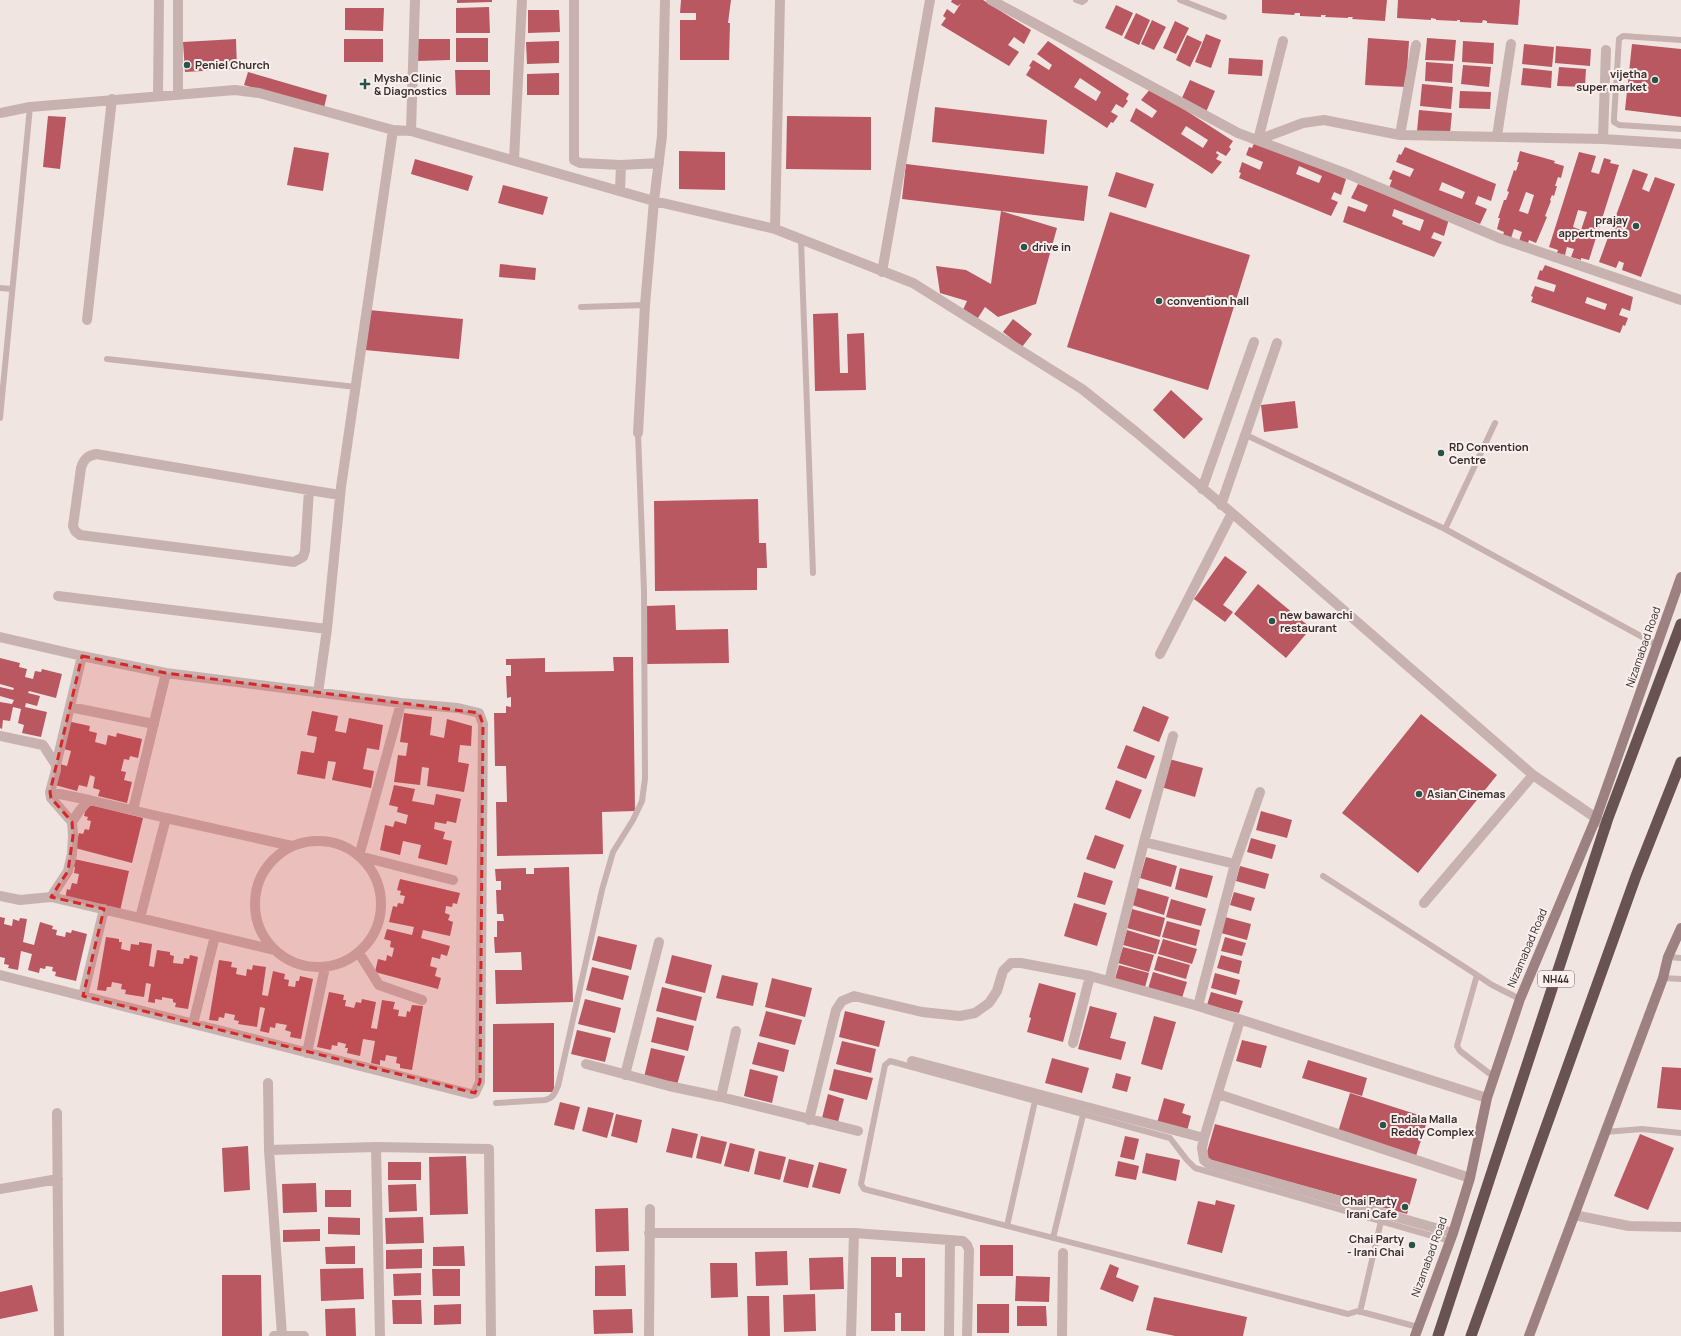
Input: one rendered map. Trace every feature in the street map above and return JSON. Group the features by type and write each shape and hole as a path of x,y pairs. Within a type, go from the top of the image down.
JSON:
{"highway":[{"name":"NH44","path":"1438,1336 1606,827 1681,624"},
{"path":"1471,1336 1636,876 1681,762"}],"main road":[{"name":"Nizamabad Road","path":"1416,1332 1451,1237 1470,1178 1487,1098 1520,999 1596,818 1681,576"},
{"path":"1529,1336 1663,978 1668,957 1681,928"}],"street":[{"path":"158,96 159,0"},
{"path":"178,0 178,94"},
{"path":"411,131 415,0"},
{"path":"514,160 522,0"},
{"path":"574,0 574,160 580,163 621,165 659,163"},
{"path":"638,433 654,201 663,123 665,0"},
{"path":"775,229 780,0"},
{"path":"882,272 930,0"},
{"path":"991,0 1238,133 1350,174 1499,238 1681,300"},
{"path":"1258,140 1283,41"},
{"path":"1497,136 1512,44"},
{"path":"1400,135 1416,45"},
{"path":"1603,139 1606,50"},
{"path":"0,113 30,107 112,99 235,90 259,93 393,130 411,131 654,201 775,229 913,283 1082,389 1136,432 1232,513 1533,775 1596,818 1606,827"},
{"path":"87,320 112,99"},
{"path":"1258,140 1303,123 1324,120 1400,135 1603,139 1681,144"},
{"path":"318,693 340,495 393,130"},
{"path":"620,191 621,165"},
{"path":"1202,489 1254,342"},
{"path":"1221,505 1277,343"},
{"path":"309,490 305,551 303,557 294,562 80,535 75,531 73,526 81,468 84,460 88,456 96,454 340,495"},
{"path":"1160,654 1232,513"},
{"path":"58,596 326,629"},
{"path":"0,637 166,673 318,693 473,710 480,713 483,724 480,1082 475,1093 471,1094 0,975"},
{"path":"72,822 52,798 50,792 82,656"},
{"path":"133,810 166,673"},
{"path":"359,856 401,703"},
{"path":"70,707 154,724"},
{"path":"0,736 43,745 56,765"},
{"path":"1110,981 1144,842 1173,736"},
{"path":"1424,903 1533,775"},
{"path":"50,792 292,846"},
{"path":"1198,1006 1234,864 1260,792"},
{"path":"51,897 68,871 72,854 72,822 89,800"},
{"path":"140,918 166,818"},
{"path":"312,841 333,843 347,847 367,864 375,876 381,892 382,908 376,930 371,940 359,953 345,962 325,967 311,967 291,962 274,950 262,934 255,914 255,894 262,874 275,858 292,846 312,841"},
{"path":"1144,842 1234,864"},
{"path":"359,856 453,880"},
{"path":"0,896 20,900 51,897 274,950"},
{"path":"83,996 104,909"},
{"path":"193,1024 215,936"},
{"path":"625,1075 659,942"},
{"path":"359,953 379,985 422,1000"},
{"path":"809,1120 836,1010 842,1001 854,996 922,1012 960,1016 975,1013 989,1003 997,992 1003,971 1011,963 1021,963 1110,981 1198,1006 1487,1098"},
{"path":"306,1053 325,967"},
{"path":"1073,1043 1090,976"},
{"path":"1240,1020 1204,1138 1202,1156 1204,1160 1209,1164 1451,1237"},
{"path":"720,1097 736,1031"},
{"path":"912,1061 1204,1138"},
{"path":"586,1064 625,1075 858,1131"},
{"path":"268,1083 269,1150 278,1336 304,1336"},
{"path":"1218,1094 1470,1178"},
{"path":"57,1113 59,1336"},
{"path":"269,1150 376,1147 489,1149 491,1336"},
{"path":"376,1147 380,1336"},
{"path":"0,1189 58,1179"},
{"path":"649,1336 650,1209"},
{"path":"1574,1215 1629,1226 1681,1227"},
{"path":"649,1233 854,1233 963,1242 967,1245 969,1250 967,1336"},
{"path":"851,1336 854,1233"},
{"path":"949,1336 950,1241"},
{"path":"1062,1336 1064,1253"}],"lane":[{"path":"1076,0 1082,2 1085,0"},
{"path":"1180,0 1224,17"},
{"path":"1681,40 1623,36 1619,38 1614,118 1614,122 1619,125 1681,129"},
{"path":"0,418 30,107"},
{"path":"801,240 812,573"},
{"path":"0,288 12,289"},
{"path":"581,307 646,305"},
{"path":"107,359 356,387"},
{"path":"1445,529 1495,423"},
{"path":"496,1103 545,1100 555,1094 602,890 613,852 633,820 642,801 645,779 644,591 638,433"},
{"path":"1246,434 1445,529 1657,645"},
{"path":"1323,876 1492,985 1520,999"},
{"path":"1668,957 1681,958"},
{"path":"1477,975 1457,1046 1460,1051 1494,1077"},
{"path":"1663,978 1681,980"},
{"path":"1416,1332 1358,1311 1348,1314 1007,1226 863,1187 862,1184 885,1065 890,1062 1170,1138 1195,1168 1381,1221 1451,1237"},
{"path":"1007,1226 1035,1101"},
{"path":"1053,1238 1083,1115"},
{"path":"1605,1132 1642,1130 1681,1133"},
{"path":"1360,1312 1381,1221"}],"highlighted area":[{"path":"82,656 166,673 479,713 483,724 480,1082 475,1093 83,996 104,909 51,897 68,871 73,836 72,822 51,798 50,792"}],"building":[{"path":"457,0 492,0 492,2 457,3"},
{"path":"681,0 731,0 728,23 730,23 729,60 680,60 680,20 696,20 696,13 680,13"},
{"path":"952,0 983,0 1031,30 1024,44 1014,37 1008,45 1019,52 1009,66 941,25 946,18 943,16 947,9 954,14 961,3 958,6 951,2"},
{"path":"1262,0 1387,0 1385,21 1352,19 1353,17 1325,17 1326,15 1321,15 1321,17 1300,16 1300,13 1295,13 1294,15 1262,13"},
{"path":"1398,0 1520,0 1518,25 1487,23 1487,21 1483,20 1482,23 1460,22 1460,20 1436,20 1431,18 1431,20 1397,18"},
{"path":"1116,5 1133,13 1122,36 1105,28"},
{"path":"489,7 490,33 456,33 456,8"},
{"path":"345,8 384,8 383,31 345,30"},
{"path":"528,10 559,10 560,32 528,33"},
{"path":"1136,13 1150,20 1139,45 1124,38"},
{"path":"1152,20 1166,27 1154,50 1141,44"},
{"path":"1175,21 1189,28 1176,54 1163,48"},
{"path":"1206,34 1221,40 1211,68 1195,62"},
{"path":"1187,35 1202,42 1190,67 1176,60"},
{"path":"456,38 488,38 488,62 456,62"},
{"path":"1368,38 1409,41 1406,87 1365,85"},
{"path":"1427,38 1456,40 1454,61 1425,60"},
{"path":"236,39 237,69 185,72 183,42"},
{"path":"344,39 383,39 383,62 344,62"},
{"path":"417,39 450,39 450,60 417,61"},
{"path":"559,41 559,63 527,64 526,42"},
{"path":"1048,41 1129,94 1126,99 1128,101 1123,108 1116,104 1111,112 1118,116 1113,123 1111,122 1107,128 1026,75 1033,60 1049,70 1052,65 1037,54","holes":["1080,78 1101,92 1096,101 1074,87"]},
{"path":"1463,41 1494,43 1493,64 1462,62"},
{"path":"1524,44 1554,47 1552,67 1522,64"},
{"name":"vijetha super market","path":"1632,44 1681,49 1681,117 1625,110"},
{"path":"1556,46 1591,49 1590,66 1555,63"},
{"path":"1229,58 1263,60 1262,76 1228,74"},
{"path":"1426,62 1453,64 1452,83 1425,81"},
{"path":"1463,65 1491,67 1489,87 1461,84"},
{"path":"1559,67 1586,69 1585,87 1557,86"},
{"path":"1523,68 1552,71 1551,88 1521,85"},
{"path":"455,70 490,70 490,95 456,95"},
{"path":"248,72 327,95 324,108 244,85"},
{"path":"559,73 559,95 527,95 527,74"},
{"path":"1190,80 1215,91 1206,112 1181,100"},
{"path":"1422,84 1453,87 1451,109 1420,106"},
{"path":"1151,88 1233,141 1229,147 1231,149 1226,156 1217,151 1216,153 1219,155 1216,159 1222,162 1212,174 1130,121 1136,108 1152,118 1157,111 1141,100","holes":["1186,126 1208,140 1203,148 1181,134"]},
{"path":"1460,91 1491,92 1490,109 1459,108"},
{"path":"935,107 1047,120 1044,154 932,142"},
{"path":"1419,110 1452,113 1450,133 1417,131"},
{"path":"48,116 66,117 60,169 43,167"},
{"path":"787,116 871,117 871,170 786,169"},
{"path":"1255,141 1346,179 1341,195 1334,192 1331,199 1338,202 1331,216 1239,178 1242,162 1260,170 1263,162 1246,155 1249,147 1252,148","holes":["1299,166 1322,176 1319,183 1296,174"]},
{"path":"294,147 329,153 323,191 287,185"},
{"path":"1405,147 1496,184 1491,201 1478,196 1475,204 1487,209 1480,224 1389,188 1392,180 1389,179 1393,170 1410,177 1414,169 1396,162 1399,154 1401,155","holes":["1442,182 1465,192 1462,199 1439,190"]},
{"path":"679,151 725,152 725,190 679,189"},
{"path":"1520,151 1555,161 1554,163 1564,166 1561,178 1558,177 1554,196 1552,195 1545,216 1547,217 1536,243 1529,240 1528,243 1519,241 1522,232 1514,229 1511,238 1503,235 1504,232 1497,229 1500,218 1498,218 1504,200 1506,200 1509,192 1507,191 1514,170 1516,171 1519,162 1517,162","holes":["1526,192 1534,195 1528,214 1519,211"]},
{"path":"1579,152 1596,156 1591,172 1599,174 1604,158 1611,160 1610,163 1619,165 1589,260 1581,258 1581,260 1571,257 1574,249 1567,247 1565,255 1557,253 1558,250 1549,247","holes":["1578,210 1587,212 1581,230 1573,227"]},
{"path":"415,159 473,176 468,191 411,174"},
{"path":"906,164 1088,186 1084,221 902,199"},
{"name":"prajay appertments","path":"1633,169 1648,174 1642,189 1649,192 1655,177 1675,184 1641,277 1622,270 1624,263 1619,261 1616,268 1599,262"},
{"path":"1116,172 1154,184 1146,208 1108,196"},
{"path":"1358,184 1449,219 1444,236 1434,232 1431,238 1442,242 1434,257 1343,222 1348,206 1365,212 1368,205 1351,198","holes":["1394,209 1424,220 1420,231 1402,224 1403,221 1392,216"]},
{"path":"503,185 548,197 543,215 498,203"},
{"name":"drive in","path":"1001,211 1057,228 1036,304 998,317 985,307 976,321 962,312 967,301 940,293 936,266 966,270 991,284"},
{"name":"convention hall","path":"1110,212 1250,255 1208,390 1067,347"},
{"path":"500,264 536,268 535,280 499,277"},
{"path":"1545,265 1633,297 1630,311 1622,308 1619,315 1628,318 1620,333 1531,302 1533,297 1531,296 1535,286 1554,292 1556,285 1537,279 1540,270 1542,271","holes":["1587,297 1607,304 1605,310 1585,303"]},
{"path":"369,310 463,319 459,359 365,350"},
{"path":"838,313 840,373 848,373 847,334 864,333 866,390 815,391 813,314"},
{"path":"1013,319 1032,334 1022,347 1003,332"},
{"path":"1171,390 1203,419 1184,439 1153,410"},
{"path":"1295,401 1298,428 1264,432 1261,405"},
{"path":"758,499 759,543 766,543 767,568 757,568 757,590 655,591 654,501"},
{"path":"1225,556 1247,572 1223,605 1233,612 1225,622 1194,599"},
{"name":"new bawarchi restaurant","path":"1258,584 1311,628 1286,658 1234,614"},
{"path":"675,605 676,630 728,629 729,663 647,664 646,606"},
{"path":"613,657 633,657 635,811 602,812 603,854 497,856 496,802 507,802 506,766 495,766 494,713 506,713 506,706 511,707 511,697 507,698 506,676 511,676 511,665 506,665 506,659 545,658 545,672 614,671"},
{"path":"0,658 20,663 19,667 27,669 25,677 33,679 35,671 41,672 42,669 62,674 56,698 29,691 28,693 40,696 37,706 26,703 25,707 47,712 41,737 22,733 24,725 18,723 21,709 13,707 10,721 3,720 2,729 0,728 0,702 12,704 14,700 0,696 0,687 13,690 14,688 0,684"},
{"path":"1143,706 1169,717 1159,742 1133,731"},
{"path":"312,711 338,716 335,731 346,733 349,718 383,725 379,750 367,748 363,769 374,771 371,788 332,780 336,762 328,761 325,779 297,774 301,751 314,753 317,737 307,735"},
{"path":"404,713 432,717 430,735 444,738 447,719 472,726 471,746 460,745 458,762 469,764 464,792 427,786 429,768 422,767 420,785 394,782 398,755 406,756 408,743 400,742"},
{"name":"Asian Cinemas","path":"1421,714 1497,775 1418,873 1342,813"},
{"path":"67,721 90,726 89,731 97,733 95,742 106,745 108,735 116,737 117,733 142,739 138,758 130,756 129,760 124,759 121,771 126,772 124,780 132,782 127,803 98,796 100,790 93,788 95,777 90,775 87,787 79,785 77,791 55,785 60,764 67,766 71,751 64,749"},
{"path":"1126,745 1155,756 1146,779 1117,768"},
{"path":"1169,759 1203,768 1195,797 1161,787"},
{"path":"1116,780 1142,790 1130,819 1105,809"},
{"path":"394,785 415,789 412,801 434,805 436,794 461,799 456,823 447,821 446,824 435,822 434,829 445,832 443,839 452,841 447,865 418,858 421,845 403,841 400,855 380,850 385,825 393,827 395,821 406,824 408,815 397,812 398,807 389,805"},
{"path":"87,804 143,818 132,863 75,848 79,833 83,834 85,829 89,830 91,821 87,820 88,817 84,816"},
{"path":"1261,811 1292,820 1287,838 1256,830"},
{"path":"1095,835 1124,845 1115,869 1086,859"},
{"path":"1251,838 1276,845 1272,859 1247,852"},
{"path":"1146,857 1177,866 1171,887 1140,878"},
{"path":"74,859 129,871 120,911 65,899 67,889 70,890 72,883 77,884 79,874 74,873 75,867 72,867"},
{"path":"1240,866 1269,874 1265,889 1236,881"},
{"path":"569,867 573,1002 496,1004 495,970 522,970 521,952 495,953 494,937 497,937 497,921 504,921 503,914 497,914 496,890 501,890 501,881 496,881 495,869 526,868 526,874 534,874 534,868"},
{"path":"1180,868 1213,876 1207,898 1175,889"},
{"path":"1084,872 1113,881 1105,905 1077,897"},
{"path":"400,879 460,893 457,904 453,903 452,907 446,906 445,913 450,915 448,920 453,922 450,936 423,930 421,938 450,946 447,956 441,954 440,959 432,957 430,966 437,968 435,976 441,978 438,989 375,972 378,959 386,961 387,955 392,957 394,948 390,947 391,941 384,939 387,929 412,935 414,927 389,922 393,906 397,907 398,903 403,904 405,896 400,895 401,891 397,890"},
{"path":"1137,888 1169,897 1164,915 1132,905"},
{"path":"1234,892 1255,898 1251,911 1230,905"},
{"path":"1171,899 1206,909 1201,926 1166,917"},
{"path":"1074,903 1107,913 1097,946 1064,936"},
{"path":"1132,909 1165,918 1160,937 1127,928"},
{"path":"0,917 5,918 4,924 12,926 13,919 19,921 20,918 27,919 23,942 34,945 40,922 53,926 52,929 57,930 56,935 65,937 66,932 71,933 72,930 87,934 76,981 55,976 56,972 52,971 53,967 46,966 45,969 40,968 39,973 28,970 32,954 21,951 18,970 8,968 9,965 4,964 5,958 0,957"},
{"path":"1225,917 1251,924 1247,940 1221,933"},
{"path":"1167,921 1200,930 1196,946 1162,937"},
{"path":"1127,930 1160,940 1156,954 1123,945"},
{"path":"598,936 637,945 631,970 592,960"},
{"path":"106,937 119,939 119,942 122,942 121,949 130,951 131,944 139,945 139,942 152,944 149,966 154,967 157,950 170,952 170,955 174,956 173,963 183,964 184,958 189,959 190,955 198,957 188,1009 175,1007 176,1003 173,1002 173,999 162,997 162,1000 155,999 155,1003 148,1002 151,984 146,983 144,997 125,994 126,990 121,989 122,984 112,982 111,987 107,987 106,991 97,990"},
{"path":"1225,937 1246,943 1242,956 1221,951"},
{"path":"1163,939 1197,949 1192,964 1158,954"},
{"path":"1123,947 1154,955 1149,972 1118,963"},
{"path":"672,955 712,965 705,993 665,983"},
{"path":"1221,955 1242,961 1239,974 1217,968"},
{"path":"1158,956 1190,965 1186,979 1154,970"},
{"path":"219,960 232,962 231,967 237,968 236,974 246,976 247,969 252,970 253,965 266,967 262,995 268,996 273,971 285,974 284,979 289,980 288,986 295,987 296,981 299,981 300,976 313,979 301,1039 290,1037 291,1032 285,1030 287,1025 276,1023 275,1028 270,1027 269,1033 260,1031 265,1008 260,1007 257,1027 238,1024 239,1021 234,1020 235,1015 225,1013 224,1018 219,1017 218,1021 209,1020"},
{"path":"1119,965 1149,973 1145,987 1115,979"},
{"path":"592,967 629,976 623,1000 586,990"},
{"path":"1153,972 1187,982 1182,998 1148,989"},
{"path":"1215,973 1240,980 1236,995 1211,988"},
{"path":"722,975 758,983 753,1006 716,998"},
{"path":"772,978 812,988 805,1017 765,1007"},
{"path":"1039,983 1076,993 1063,1042 1027,1032 1031,1018 1029,1017"},
{"path":"662,987 702,997 696,1021 656,1011"},
{"path":"329,992 344,995 343,1000 346,1000 345,1006 354,1008 356,1002 361,1003 362,999 376,1002 371,1028 377,1029 382,1000 395,1002 393,1009 399,1010 398,1016 406,1017 407,1011 410,1012 412,1005 423,1006 412,1070 400,1068 400,1064 396,1063 397,1057 386,1055 385,1061 380,1060 380,1065 371,1063 375,1041 363,1039 360,1056 347,1053 348,1048 345,1048 346,1044 338,1042 337,1046 332,1045 331,1050 317,1047"},
{"path":"1211,992 1243,1001 1239,1013 1207,1005"},
{"path":"585,999 621,1008 615,1033 578,1024"},
{"path":"1090,1006 1117,1013 1110,1038 1126,1042 1121,1060 1078,1049"},
{"path":"766,1011 802,1020 795,1045 759,1036"},
{"path":"845,1011 885,1021 879,1047 839,1037"},
{"path":"1154,1016 1176,1022 1162,1070 1141,1064"},
{"path":"657,1017 694,1026 688,1051 651,1042"},
{"path":"554,1023 554,1092 493,1092 493,1024"},
{"path":"577,1030 611,1038 605,1062 571,1054"},
{"path":"1242,1040 1267,1046 1261,1068 1236,1061"},
{"path":"842,1041 876,1049 871,1073 836,1064"},
{"path":"758,1042 789,1050 784,1072 752,1064"},
{"path":"651,1048 685,1056 677,1085 644,1077"},
{"path":"1052,1058 1089,1068 1082,1093 1045,1083"},
{"path":"1308,1060 1367,1078 1362,1096 1302,1078"},
{"path":"1662,1067 1681,1068 1681,1110 1657,1108"},
{"path":"750,1069 778,1076 772,1103 744,1096"},
{"path":"834,1069 873,1078 867,1100 829,1090"},
{"path":"1116,1073 1131,1077 1127,1092 1112,1088"},
{"name":"Endala Malla Reddy Complex","path":"1350,1093 1428,1118 1416,1156 1338,1132"},
{"path":"828,1094 844,1099 838,1122 822,1118"},
{"path":"1164,1098 1185,1104 1182,1113 1191,1116 1187,1131 1157,1123"},
{"path":"560,1102 580,1107 574,1130 554,1125"},
{"path":"588,1107 614,1113 607,1138 582,1131"},
{"path":"616,1114 642,1120 637,1143 611,1136"},
{"path":"1215,1124 1417,1179 1407,1214 1205,1159"},
{"path":"672,1128 698,1134 692,1158 666,1152"},
{"path":"1640,1134 1674,1148 1648,1210 1614,1196"},
{"path":"701,1136 727,1142 721,1164 696,1158"},
{"path":"1125,1136 1139,1139 1134,1160 1120,1157"},
{"path":"730,1143 755,1149 749,1172 724,1166"},
{"path":"248,1146 250,1190 224,1192 222,1148"},
{"path":"759,1151 786,1157 780,1180 754,1174"},
{"path":"1146,1153 1180,1160 1176,1181 1142,1173"},
{"path":"466,1156 468,1214 430,1215 429,1157"},
{"path":"789,1159 814,1165 808,1188 783,1182"},
{"path":"1118,1161 1139,1166 1136,1180 1115,1176"},
{"path":"388,1162 421,1162 421,1180 388,1180"},
{"path":"819,1162 847,1169 840,1194 812,1187"},
{"path":"316,1183 317,1212 283,1213 282,1184"},
{"path":"416,1184 417,1211 389,1212 388,1185"},
{"path":"325,1190 351,1190 351,1207 325,1207"},
{"path":"1216,1200 1235,1205 1222,1253 1187,1244 1198,1201 1215,1205"},
{"path":"628,1208 629,1251 596,1252 595,1209"},
{"path":"328,1217 360,1218 360,1235 328,1234"},
{"path":"423,1217 424,1243 386,1244 385,1218"},
{"path":"320,1229 320,1241 283,1242 283,1230"},
{"path":"980,1245 1013,1245 1013,1276 980,1276"},
{"path":"355,1246 355,1264 326,1264 325,1247"},
{"path":"464,1246 465,1266 433,1266 433,1247"},
{"path":"422,1249 422,1268 386,1269 386,1250"},
{"path":"787,1251 788,1285 756,1286 755,1252"},
{"path":"843,1257 844,1289 810,1290 809,1258"},
{"path":"871,1257 896,1257 896,1277 902,1277 902,1258 925,1258 925,1331 901,1331 901,1313 895,1313 895,1331 871,1331"},
{"path":"710,1263 737,1263 738,1297 711,1298"},
{"path":"1110,1264 1119,1268 1116,1277 1139,1286 1133,1302 1100,1289"},
{"path":"625,1265 626,1296 595,1296 595,1266"},
{"path":"363,1268 364,1299 321,1301 320,1269"},
{"path":"432,1269 460,1269 460,1296 433,1296"},
{"path":"421,1273 421,1295 394,1296 393,1274"},
{"path":"222,1275 261,1275 262,1336 222,1336"},
{"path":"1016,1276 1050,1277 1049,1302 1015,1301"},
{"path":"32,1285 38,1311 0,1319 0,1292"},
{"path":"815,1294 816,1331 784,1332 783,1295"},
{"path":"747,1296 769,1296 770,1336 748,1336"},
{"path":"1154,1297 1247,1317 1243,1336 1175,1336 1146,1330"},
{"path":"392,1300 421,1300 422,1324 393,1324"},
{"path":"461,1304 461,1324 434,1325 434,1305"},
{"path":"977,1304 1009,1304 1009,1333 977,1333"},
{"path":"1017,1306 1046,1306 1047,1326 1017,1326"},
{"path":"355,1308 356,1336 326,1336 325,1309"},
{"path":"632,1309 633,1333 594,1334 593,1310"}],"place":[{"name":"Peniel Church","path":"187,65"},
{"name":"vijetha super market","path":"1655,80"},
{"name":"Mysha Clinic & Diagnostics","path":"365,84"},
{"name":"prajay appertments","path":"1636,226"},
{"name":"drive in","path":"1024,247"},
{"name":"convention hall","path":"1159,301"},
{"name":"RD Convention Centre","path":"1441,453"},
{"name":"new bawarchi restaurant","path":"1272,621"},
{"name":"Asian Cinemas","path":"1419,794"},
{"name":"Endala Malla Reddy Complex","path":"1383,1125"},
{"name":"Chai Party Irani Cafe","path":"1405,1207"},
{"name":"Chai Party - Irani Chai","path":"1412,1245"}]}
